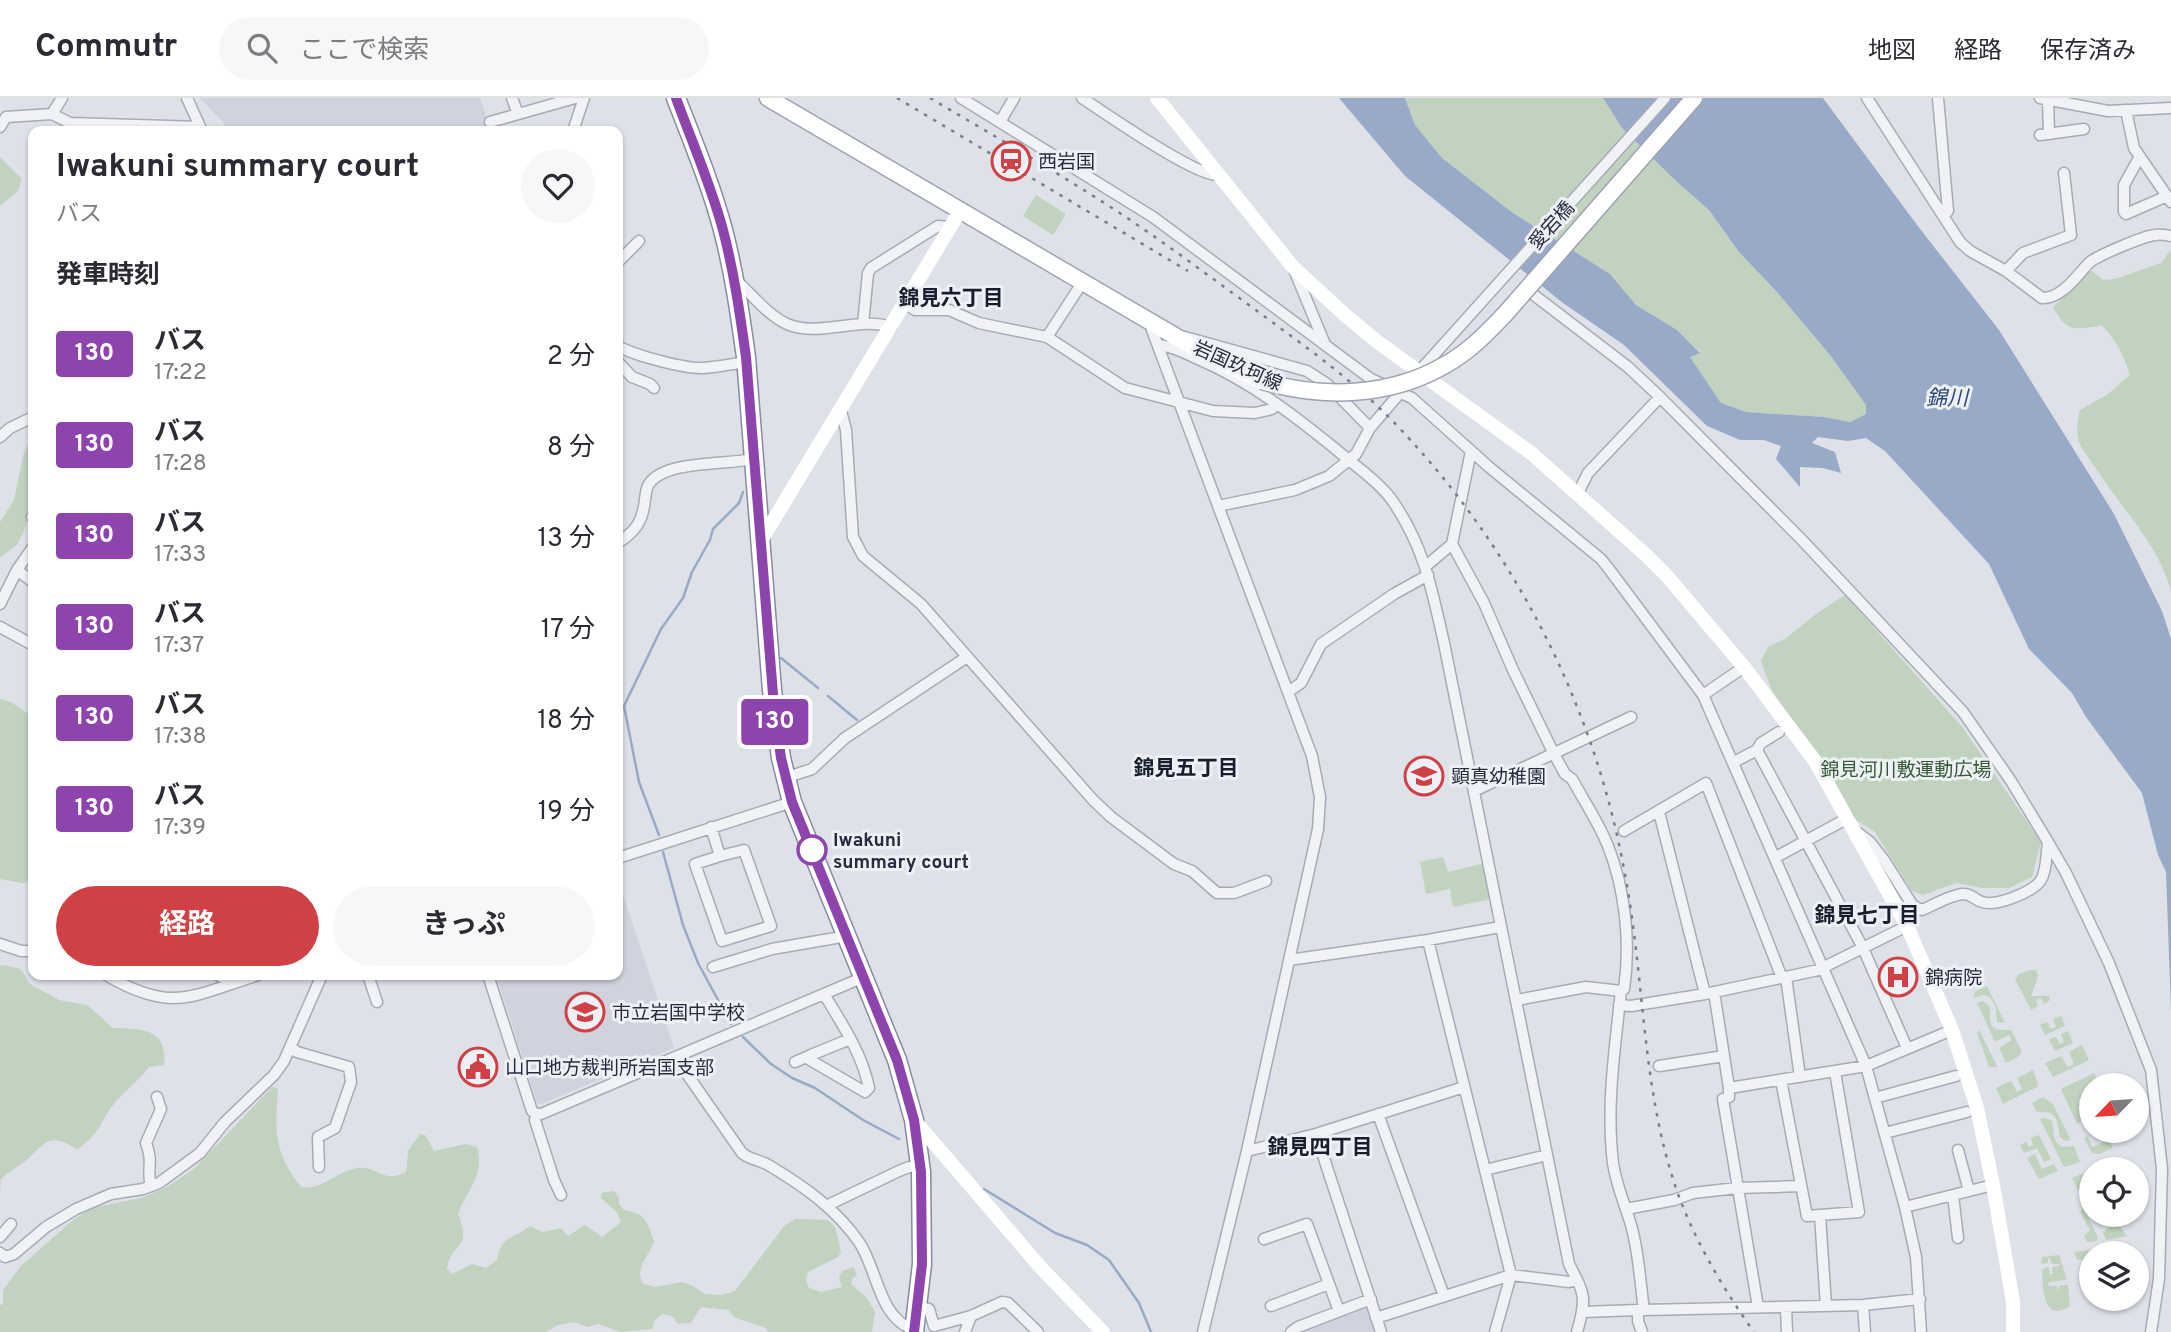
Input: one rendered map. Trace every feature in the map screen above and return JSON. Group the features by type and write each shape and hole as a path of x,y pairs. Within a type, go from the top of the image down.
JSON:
{"highway":[{"path":"676,98 712,194 734,278 746,362 776,725 785,778 792,802 897,1060 914,1120 921,1170 922,1264 914,1331"}],"main road":[{"name":"岩国玖珂線","path":"768,98 1264,388 1307,392 1360,392 1418,378 1446,365 1479,340 1506,313 1694,98"}],"street":[{"path":"52,114 61,98"},
{"path":"187,98 200,126"},
{"path":"512,98 518,114"},
{"path":"490,122 575,98"},
{"path":"575,126 584,98"},
{"path":"961,98 1153,217 1371,379 1412,398 1601,559 1703,695 1866,1066 1916,1257 1921,1332"},
{"path":"1000,122 1014,98"},
{"path":"1082,98 1192,166 1218,175"},
{"path":"1157,98 1293,267 1345,315 1418,372 1531,453 1666,575 1744,667 1815,761 1908,926 1952,1030 1977,1108 1993,1185 2013,1302 2013,1332"},
{"name":"愛宕橋","path":"1349,460 1356,454 1370,428 1401,391 1665,98"},
{"path":"1867,98 1961,242 1970,251 2006,271 2042,298 2049,298 2074,280 2094,259 2153,235 2171,236"},
{"path":"1938,98 1948,211 1943,216"},
{"path":"2084,129 2045,134 2044,99 2108,111 2171,108"},
{"path":"2126,110 2134,148 2169,199 2126,214 2124,185 2139,158"},
{"path":"0,127 6,117 52,114 70,124 107,126"},
{"path":"2006,271 2023,253 2070,235 2064,173"},
{"path":"759,544 960,211"},
{"path":"863,324 871,268 938,226 950,228"},
{"path":"623,257 639,241"},
{"path":"1293,267 1324,342"},
{"path":"734,278 785,323 803,328 879,323 891,327"},
{"path":"1047,338 1082,282"},
{"path":"1534,295 1628,367 1802,540 1963,712 2011,781 2048,842 2066,873 2109,963 2151,1070 2162,1169 2159,1279 2151,1332"},
{"path":"905,304 915,310 949,310 979,323 1047,338 1125,388 1213,411 1255,413 1272,409 1278,404"},
{"path":"1154,324 1152,330 1177,401 1312,756 1320,797 1318,829 1247,1151 1203,1332"},
{"path":"1174,335 1307,371 1317,377 1370,428"},
{"path":"1158,345 1182,352 1264,388 1278,404 1349,460 1393,501 1427,570 1569,1264 1583,1288 1583,1312 1577,1332"},
{"path":"623,348 683,367 702,368 746,362"},
{"path":"1264,388 1274,381 1279,364"},
{"path":"623,367 632,377 654,388"},
{"path":"1578,493 1588,473 1660,397"},
{"path":"841,411 846,430 853,537 863,556 921,604 1093,800 1111,817 1174,864 1192,871 1217,893 1226,895 1266,881"},
{"path":"0,437 10,428 28,419"},
{"path":"1288,692 1301,683 1321,645 1427,570 1452,544 1471,451"},
{"path":"623,539 638,527 643,515 646,491 659,475 691,465 734,463 753,459"},
{"path":"1218,506 1274,496 1315,484 1349,460"},
{"path":"1452,544 1484,603 1513,670 1565,774 1572,779 1600,830 1616,872 1627,945 1627,969 1624,989 1620,991 1614,1048 1611,1129 1616,1182 1632,1226 1641,1310 1638,1321 1642,1332"},
{"path":"0,604 28,554"},
{"path":"17,570 28,578"},
{"path":"0,627 28,642"},
{"path":"785,778 812,769 845,737 967,657"},
{"path":"1703,695 1744,667"},
{"path":"1474,791 1631,717"},
{"path":"1734,762 1756,750 1761,743 1779,732"},
{"path":"1756,750 1863,948 1907,1048"},
{"path":"1624,831 1706,783 1784,977 1800,1077"},
{"path":"623,856 792,802"},
{"path":"1659,812 1710,993 1724,1056 1729,1097 1723,1100 1758,1307"},
{"path":"1851,824 1870,842 1899,881 1913,906 1922,910 1958,895 1971,894 1982,902 2001,902 2034,888 2042,879 2045,870 2048,842"},
{"path":"1776,857 1851,824"},
{"path":"711,827 720,856"},
{"path":"744,850 771,926 722,941 695,864 720,856 744,850"},
{"path":"1619,1005 1631,1006 1710,993 1823,969 1908,926"},
{"path":"1289,960 1500,927"},
{"path":"713,967 772,949 846,936"},
{"path":"1428,940 1511,1275 1495,1332"},
{"path":"0,944 28,951"},
{"path":"490,980 532,1111 541,1114 864,977"},
{"path":"116,980 151,995 178,999 195,997 242,980"},
{"path":"227,980 233,983"},
{"path":"0,1253 5,1257 14,1254 46,1227 90,1201 151,1186 183,1167 200,1153 225,1122 274,1075 291,1048 320,980"},
{"path":"370,980 377,1002"},
{"path":"1517,1000 1586,987 1620,991"},
{"path":"811,1055 810,1060 865,1092 869,1088 850,1039 824,994"},
{"path":"1729,1088 1866,1066 1952,1030"},
{"path":"795,1062 850,1039"},
{"path":"291,1048 349,1067 351,1082 335,1128 318,1137 319,1167"},
{"path":"1659,1066 1724,1056"},
{"path":"675,1057 748,1159 757,1159 768,1165 828,1205 861,1245 889,1310 902,1326 914,1331"},
{"path":"1781,1080 1807,1216 1860,1212 1835,1072"},
{"path":"1875,1098 1956,1076"},
{"path":"1247,1151 1316,1134 1464,1087"},
{"path":"151,1186 149,1179 152,1158 146,1143 162,1109 157,1097"},
{"path":"1885,1133 1967,1112"},
{"path":"536,1114 535,1120 561,1195"},
{"path":"1378,1114 1444,1296"},
{"path":"914,1120 1042,1269 1103,1332"},
{"path":"1316,1134 1381,1332"},
{"path":"1958,1150 1969,1191"},
{"path":"1485,1170 1546,1155"},
{"path":"828,1205 909,1167 921,1170 929,1163 940,1160 950,1164"},
{"path":"1905,1207 1993,1185"},
{"path":"1626,1209 1674,1200 1693,1193 1737,1188 1801,1186"},
{"path":"1953,1195 1958,1238"},
{"path":"1820,1215 1826,1306"},
{"path":"0,1237 11,1224"},
{"path":"1264,1239 1307,1224 1339,1311"},
{"path":"1376,1318 1511,1275 1569,1282 1577,1280"},
{"path":"1271,1306 1329,1284"},
{"path":"1291,1332 1297,1327 1371,1299"},
{"path":"1583,1312 1786,1308 1863,1305 1920,1299"},
{"path":"917,1306 929,1309 934,1326 971,1317 1002,1302 1009,1303 1038,1332"},
{"path":"1863,1305 1865,1332"},
{"path":"1786,1308 1787,1332"},
{"path":"965,1332 971,1317"}],"shaded area":[{"path":"200,98 480,98 490,126 226,126"},
{"name":"市立岩国中学校","path":"623,895 674,1048 542,1104 537,1103 498,980 623,980"},
{"path":"1367,1305 1371,1307 1378,1332 1297,1332"}],"green space":[{"path":"1405,98 1603,98 1622,128 1709,210 1739,252 1830,355 1866,405 1866,414 1850,422 1824,417 1746,412 1721,403 1690,357 1700,352 1677,330 1636,305 1610,274 1513,213 1442,158 1415,125"},
{"path":"0,157 22,179 18,191 0,206"},
{"path":"1036,195 1066,214 1053,235 1023,216"},
{"path":"2171,250 2171,591 2149,543 2087,456 2078,438 2080,410 2108,394 2130,375 2125,362 2116,343 2102,326 2073,328 2063,322 2053,307 2075,287 2085,273 2092,271 2103,280 2115,279 2161,263"},
{"path":"28,444 28,519 17,545 0,557 0,522 14,500"},
{"name":"錦見河川敷運動広場","path":"1845,595 1963,728 2041,842 2032,877 2009,888 1983,888 1956,883 1923,895 1912,891 1875,832 1856,820 1817,754 1772,691 1761,661 1768,647 1785,639"},
{"path":"0,699 11,702 28,714 28,882 0,879"},
{"path":"1443,857 1448,872 1485,863 1491,899 1453,907 1450,889 1426,894 1420,862"},
{"path":"0,966 21,969 30,984 59,1000 87,1005 113,1028 142,1030 157,1037 162,1043 164,1065 149,1067 113,1105 86,1143 77,1149 59,1141 48,1142 1,1179 0,1192"},
{"path":"2036,970 2038,976 2031,996 2049,996 2050,1000 2044,1004 2041,998 2036,1000 2038,1006 2031,1010 2015,979 2019,974"},
{"path":"1987,986 2005,1023 1997,1022 1996,1007 1990,997 1983,995 1973,998 1975,992"},
{"path":"1983,1001 1990,1007 1992,1026 2011,1030 2022,1052 2006,1063 1999,1048 2012,1040 2009,1035 1995,1042 1977,1003"},
{"path":"2061,1016 2065,1026 2045,1035 2040,1025 2047,1022 2051,1029 2056,1027 2053,1019"},
{"path":"1979,1030 1996,1067 1989,1067 1977,1033"},
{"path":"2068,1031 2073,1043 2055,1051 2049,1039 2056,1037 2060,1044 2064,1042 2061,1034"},
{"path":"2082,1045 2089,1060 2053,1077 2045,1063 2061,1056 2068,1067 2074,1064 2069,1052"},
{"path":"2033,1070 2037,1087 2003,1104 1996,1088 2011,1081 2017,1092 2022,1089 2017,1078"},
{"path":"2079,1080 2077,1124 2061,1089"},
{"path":"272,1087 278,1088 276,1117 281,1151 301,1187 322,1184 358,1168 391,1176 406,1172 408,1151 420,1134 425,1135 434,1151 466,1144 477,1147 477,1175 458,1214 462,1226 462,1240 449,1260 447,1269 452,1274 472,1264 486,1268 497,1260 505,1241 530,1226 543,1232 561,1228 568,1236 585,1225 602,1237 621,1222 617,1212 601,1198 602,1193 614,1191 624,1210 645,1219 654,1241 641,1267 643,1284 655,1287 681,1282 705,1294 722,1295 735,1291 785,1225 795,1219 828,1220 835,1227 841,1252 838,1257 808,1272 806,1280 809,1288 821,1292 842,1287 839,1277 842,1271 854,1267 857,1275 851,1284 866,1297 875,1312 872,1332 768,1332 766,1328 736,1318 728,1310 701,1307 691,1323 678,1324 672,1316 662,1314 655,1320 652,1329 620,1332 599,1324 587,1327 574,1322 558,1325 546,1332 0,1332 3,1290 21,1266 73,1220 92,1208 141,1198 165,1188 194,1169"},
{"path":"2043,1097 2053,1104 2071,1140 2066,1141 2060,1137 2053,1115 2037,1112 2032,1103"},
{"path":"2040,1119 2051,1120 2058,1144 2062,1147 2074,1146 2079,1162 2064,1167"},
{"path":"2039,1135 2051,1159 2044,1162 2037,1148 2024,1153 2020,1145 2026,1142 2029,1147 2033,1145 2031,1138"},
{"path":"2087,1143 2091,1143 2092,1147 2110,1143 2113,1148 2099,1154 2092,1153"},
{"path":"2035,1154 2042,1169 2054,1164 2058,1171 2039,1179 2027,1158"},
{"path":"2079,1175 2079,1189 2078,1190 2072,1178"},
{"path":"2088,1227 2093,1227 2097,1241 2086,1241 2084,1236 2090,1230"},
{"path":"2109,1227 2120,1227 2127,1236 2106,1240 2103,1233"},
{"path":"2059,1255 2067,1280 2049,1282 2048,1286 2057,1286 2058,1291 2060,1285 2068,1285 2070,1306 2061,1311 2049,1307 2046,1301 2042,1269 2049,1267 2050,1274 2053,1274 2052,1267 2060,1264 2052,1264 2050,1258 2048,1263 2041,1264 2042,1257"}],"water":[{"name":"錦川","path":"1339,98 1405,98 1415,125 1442,158 1513,213 1610,274 1636,305 1677,330 1700,353 1690,357 1721,403 1746,412 1824,417 1850,422 1866,414 1866,405 1830,355 1739,252 1709,210 1622,128 1603,98 1823,98 1999,330 2114,514 2162,611 2171,639 2171,1011 2166,872 2158,855 2142,793 2086,717 2072,693 2029,649 1989,564 1885,451 1866,438 1848,441 1818,437 1812,443 1835,452 1841,473 1823,468 1800,467 1800,487 1776,459 1781,446 1764,440 1740,440 1707,426 1624,345 1563,303 1405,176"}],"waterway":[{"path":"659,835 639,782 624,706 661,629 683,598 692,572 710,540 713,529 739,503 743,492"},
{"path":"781,658 818,688"},
{"path":"828,696 857,720"},
{"path":"663,852 683,925 698,963 731,1024"},
{"path":"743,1037 771,1064 792,1078 815,1088 863,1120 899,1139"},
{"path":"984,1189 1055,1233 1087,1245 1109,1260 1139,1303 1151,1332"}],"railway":[{"path":"897,98 1188,271"},
{"path":"930,98 1118,212 1332,367 1369,398 1404,433 1445,480 1482,529 1545,636 1571,692 1593,750 1611,809 1624,869 1650,1074 1666,1155 1678,1194 1702,1248 1754,1332"}],"bus line":[{"name":"130","path":"676,98 723,230 741,320 772,690 785,778 792,802 897,1060 914,1120 921,1172 922,1264 914,1332"}],"place":[{"name":"西岩国","path":"1011,161"},
{"name":"顕真幼稚園","path":"1424,776"},
{"name":"Iwakuni summary court","path":"812,850"},
{"name":"錦病院","path":"1898,977"},
{"name":"市立岩国中学校","path":"585,1012"},
{"name":"山口地方裁判所岩国支部","path":"478,1067"}],"district":[{"name":"錦見六丁目","path":"951,298"},
{"name":"錦見五丁目","path":"1186,768"},
{"name":"錦見七丁目","path":"1867,915"},
{"name":"錦見四丁目","path":"1320,1147"}]}
